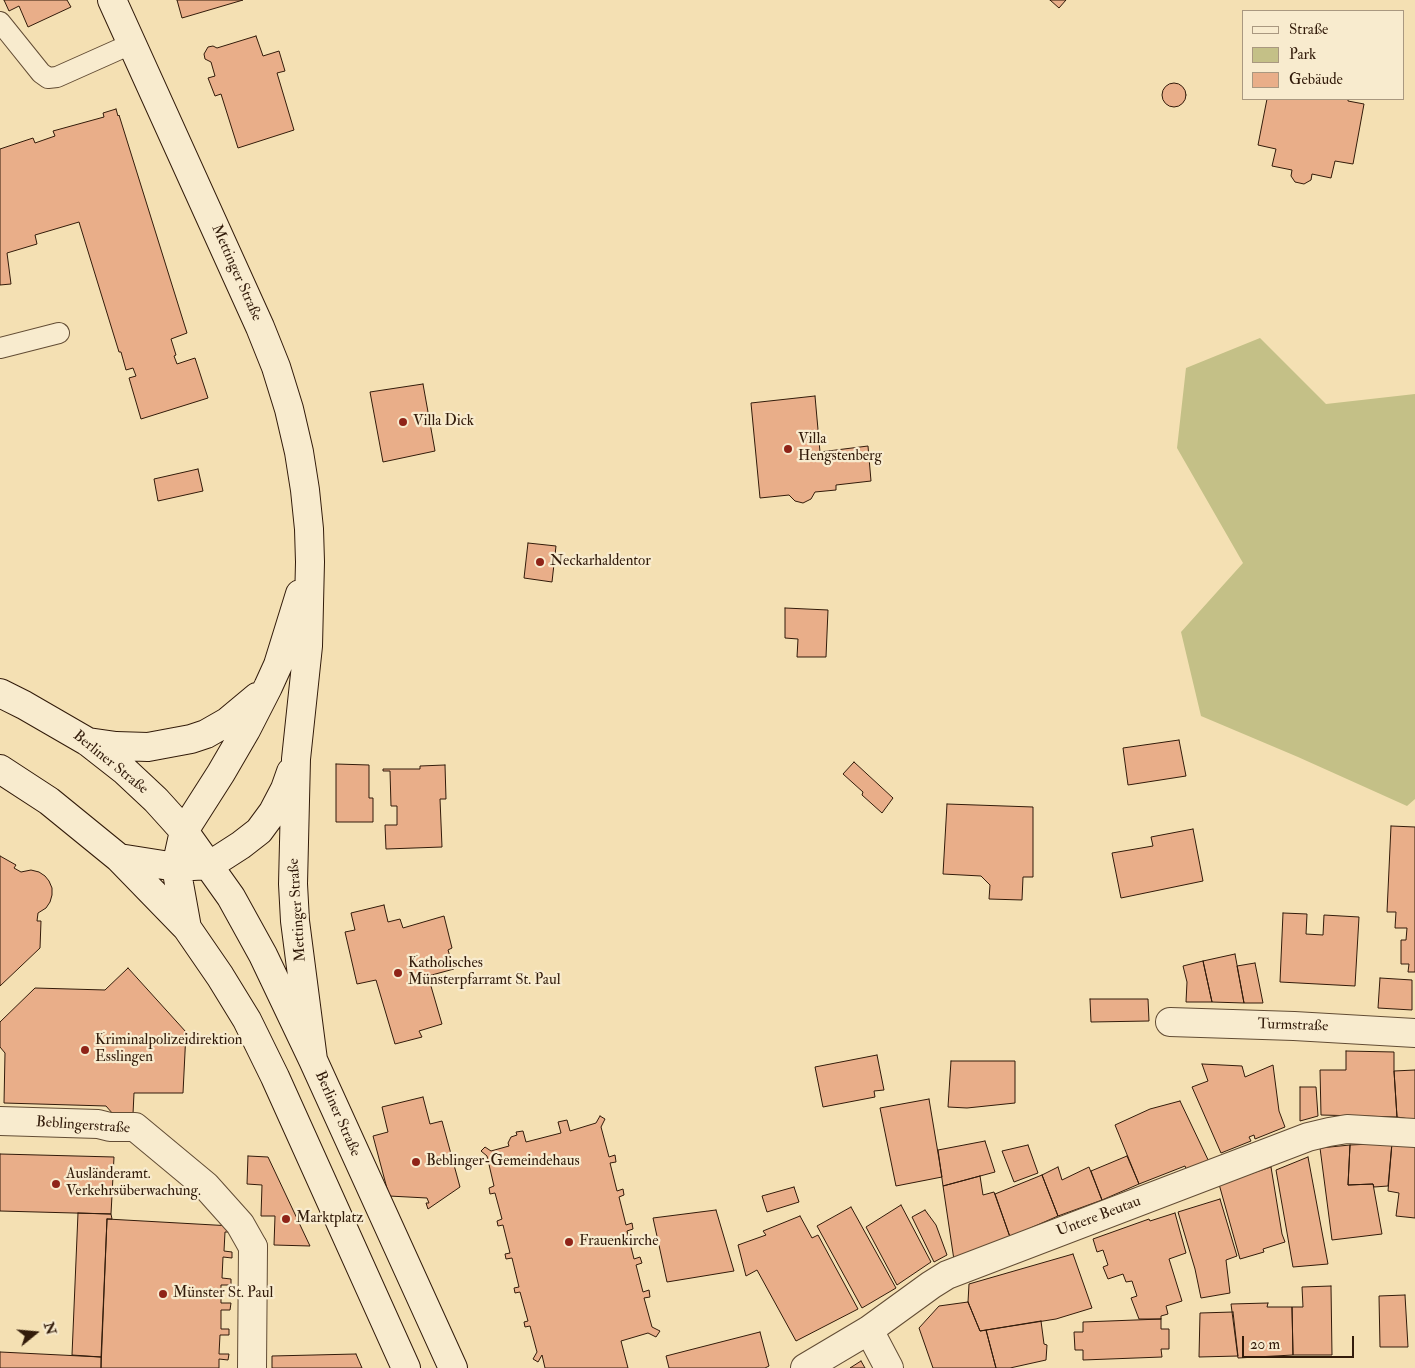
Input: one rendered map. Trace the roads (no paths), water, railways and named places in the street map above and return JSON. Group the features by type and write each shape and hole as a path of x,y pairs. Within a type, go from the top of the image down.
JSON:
{"main road":[{"name":"Mettinger Straße","path":"112,0 276,367 289,408 299,452 307,509 310,562 308,646 296,759 293,884 295,921 313,1060"},
{"name":"Mettinger Straße","path":"184,831 221,773 268,687 278,665 310,562"},
{"name":"Mettinger Straße","path":"88,742 116,746 148,747 191,739 206,734 227,722 268,687"},
{"name":"Berliner Straße","path":"0,693 88,742 125,771 156,800 184,831 210,865 231,897 263,955 313,1060 453,1368"},
{"name":"Mettinger Straße","path":"210,865 242,846 259,831 273,812 285,789 296,759"},
{"path":"0,769 48,801 119,858 186,928 220,976 247,1020 406,1368"},
{"path":"184,831 176,867 186,928"},
{"path":"119,858 176,867 210,865"},
{"name":"Turmstraße","path":"1170,1022 1294,1026 1415,1033"},
{"name":"Beblingerstraße","path":"0,1121 135,1127 206,1186 240,1224 253,1247 252,1368"},
{"name":"Untere Beutau","path":"805,1368 869,1330 947,1275 1308,1137 1347,1129 1415,1132"},
{"path":"869,1330 888,1368"}],"lane":[{"path":"0,22 41,73 48,78 57,77 131,44"},
{"path":"0,348 59,333"}],"place":[{"name":"Villa Dick","path":"403,422"},
{"name":"Villa Hengstenberg","path":"788,449"},
{"name":"Neckarhaldentor","path":"540,562"},
{"name":"Katholisches Münsterpfarramt St. Paul","path":"398,973"},
{"name":"Kriminalpolizeidirektion Esslingen","path":"85,1050"},
{"name":"Beblinger-Gemeindehaus","path":"416,1162"},
{"name":"Ausländeramt. Verkehrsüberwachung.","path":"56,1184"},
{"name":"Marktplatz","path":"286,1219"},
{"name":"Frauenkirche","path":"569,1242"},
{"name":"Münster St. Paul","path":"163,1294"}]}
